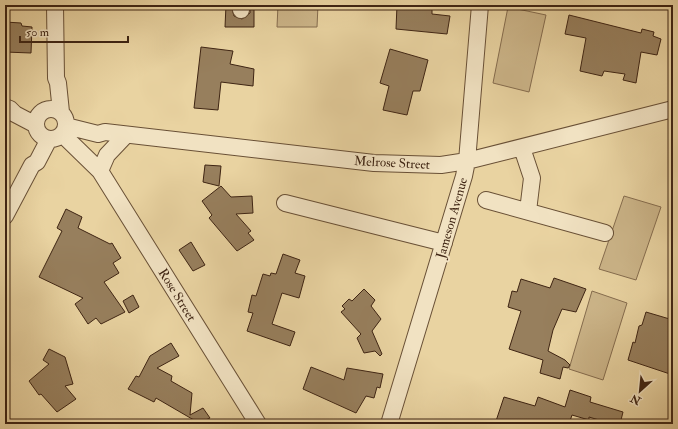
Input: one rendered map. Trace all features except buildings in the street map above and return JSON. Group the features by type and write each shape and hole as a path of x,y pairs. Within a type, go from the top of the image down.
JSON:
{"street":[{"path":"5,216 32,165 30,159 53,124 56,78 55,5"},
{"name":"Jameson Avenue","path":"389,424 468,162 480,5"},
{"name":"Melrose Street","path":"8,108 15,114 53,124 97,126 105,132 126,135 374,163 420,166 468,162 673,108"},
{"name":"Rose Street","path":"53,124 79,138 90,150 96,161 98,169 258,424"},
{"path":"98,169 107,155 126,135"},
{"path":"522,148 532,178 528,211"},
{"path":"486,200 605,233"},
{"path":"286,203 444,243"}],"shaded area":[{"path":"278,5 318,5 317,27 277,27"},
{"path":"508,7 546,15 529,92 493,83"},
{"path":"624,196 661,207 636,280 599,269"},
{"path":"592,291 627,303 603,380 569,369"}]}
